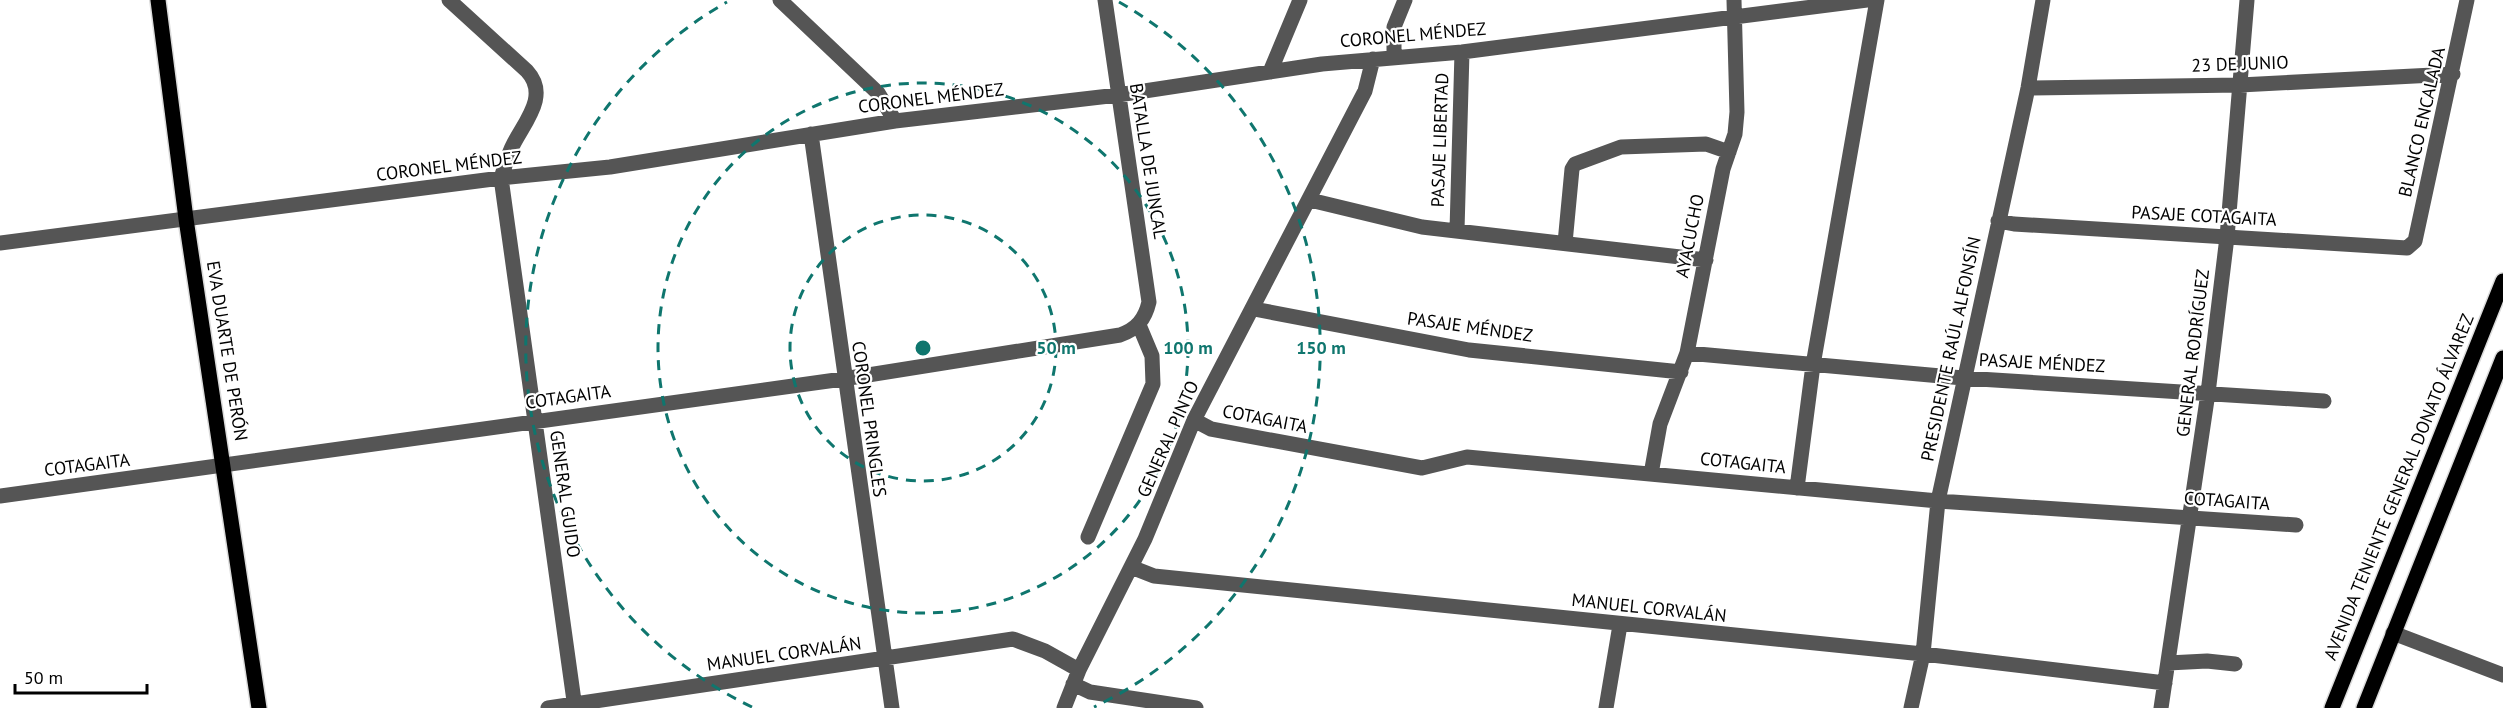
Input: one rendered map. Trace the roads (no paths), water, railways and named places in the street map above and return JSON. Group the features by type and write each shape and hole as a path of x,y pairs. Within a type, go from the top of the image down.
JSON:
{"main road":[{"name":"EVA DUARTE DE PERÓN","path":"158,0 186,219 225,467 259,708"},
{"name":"AVENIDA TENIENTE GENERAL DONATO ÁLVAREZ","path":"2332,708 2503,281"},
{"path":"2364,708 2503,358"}],"street":[{"path":"449,0 534,79 536,101 508,156 501,178"},
{"path":"780,0 878,93 895,121"},
{"name":"BATALLA DE JUNCAL","path":"1105,0 1149,302 1146,314 1139,325"},
{"path":"1270,72 1300,0"},
{"path":"1394,57 1394,27 1405,0"},
{"name":"AYACUCHO","path":"1650,474 1660,424 1687,353 1723,169 1737,112 1734,0"},
{"name":"CORONEL MÉNDEZ","path":"0,243 501,178 610,167 895,121 1118,95 1270,72 1736,18 1867,0"},
{"path":"1797,488 1813,364 1877,0"},
{"name":"PRESIDENTE RAÚL ALFONSÍN","path":"1911,708 1923,654 1938,501 2028,88 2043,0"},
{"name":"GENERAL RODRÍGUEZ","path":"2161,708 2192,517 2227,237 2247,0"},
{"name":"BLANCO ENCALADA","path":"2408,248 2415,241 2468,0"},
{"name":"PASAJE LIBERTAD","path":"1457,230 1462,51"},
{"name":"GENERAL PINTO","path":"1064,708 1079,670 1146,539 1194,420 1254,309 1365,91 1373,59"},
{"name":"23 DE JUNIO","path":"2028,88 2240,85 2453,74"},
{"name":"CORONEL PRINGLES","path":"811,134 843,379 891,708"},
{"path":"1565,243 1572,169 1575,164 1621,147 1706,144 1729,152"},
{"name":"GENERAL GUIDO","path":"501,178 575,706"},
{"path":"1310,200 1422,227 1706,260"},
{"name":"PASAJE COTAGAITA","path":"1998,221 2014,225 2408,248"},
{"name":"PASAJE MÉNDEZ","path":"1254,309 1469,350 1681,372"},
{"path":"1088,537 1153,384 1152,356 1139,325"},
{"name":"COTAGAITA","path":"0,496 225,467 535,421 843,379 1120,335 1139,325"},
{"name":"PASAJE MÉNDEZ","path":"1687,353 1963,378 2324,401"},
{"name":"COTAGAITA","path":"1194,420 1211,429 1422,468 1467,457 1938,501 2296,525"},
{"name":"MANUEL CORVALÁN","path":"1131,567 1154,576 1923,654 2164,683"},
{"path":"1606,708 1620,625"},
{"path":"2393,633 2503,675"},
{"name":"MANUEL CORVALÁN","path":"548,708 575,706 1013,639 1025,642 1079,670"},
{"path":"2168,663 2207,661 2235,664"},
{"path":"1073,684 1090,692 1196,708"}]}
